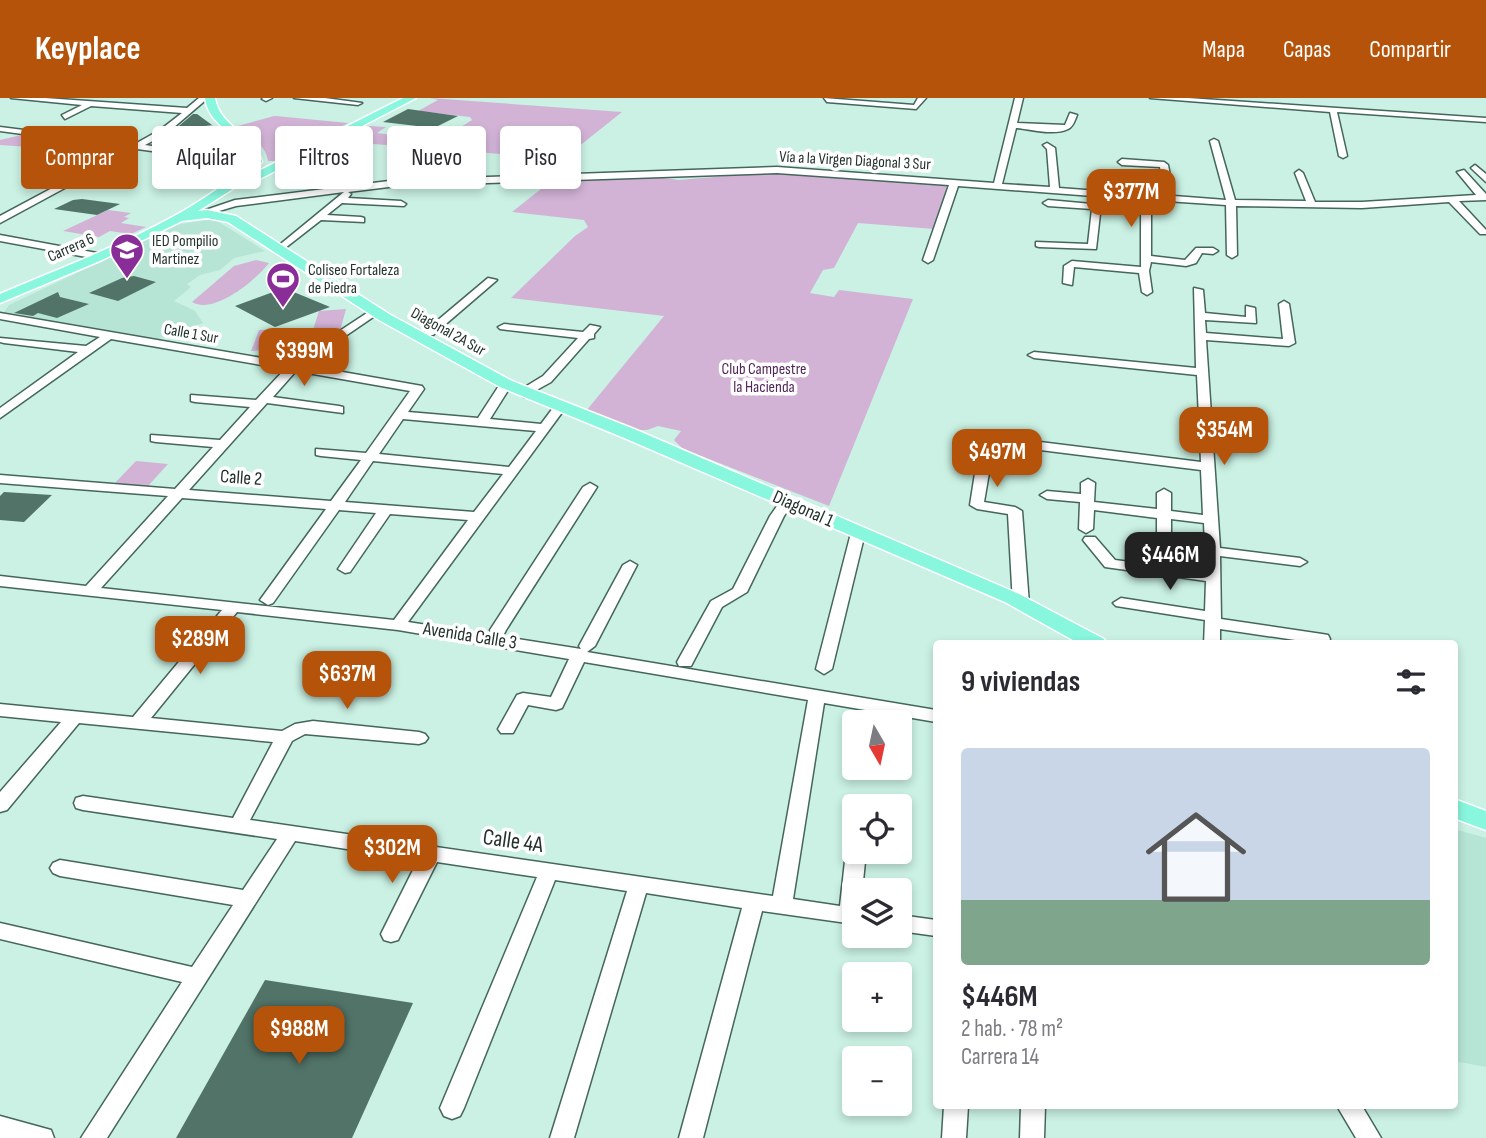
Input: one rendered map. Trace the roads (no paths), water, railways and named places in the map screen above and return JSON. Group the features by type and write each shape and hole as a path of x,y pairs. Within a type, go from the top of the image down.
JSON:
{"main road":[{"path":"210,98 211,112"},
{"name":"Carrera 6","path":"355,126 411,98"},
{"path":"190,111 211,112 226,126"},
{"name":"Carrera 6","path":"0,299 225,196 275,167"},
{"name":"Carrera 6","path":"225,196 232,189"},
{"path":"225,196 232,219"},
{"path":"177,218 199,214 220,215 232,219"},
{"name":"Diagonal 2A Sur","path":"232,219 377,311 506,384"},
{"name":"Diagonal 1","path":"506,384 628,433 1021,604 1088,640"}],"street":[{"path":"15,98 190,111"},
{"path":"138,146 163,132 204,98"},
{"path":"298,98 358,103"},
{"path":"827,100 916,107 922,98"},
{"path":"998,184 1019,98"},
{"path":"1154,98 1210,106 1333,110 1486,120"},
{"path":"65,117 88,105"},
{"path":"1333,110 1343,156"},
{"path":"1012,125 1058,129 1068,127 1073,115"},
{"path":"0,129 21,132"},
{"path":"1214,141 1231,203 1231,255"},
{"path":"1047,145 1051,148 1055,189"},
{"path":"1122,162 1164,165 1170,197"},
{"path":"1475,168 1486,179"},
{"name":"Vía a la Virgen Diagonal 3 Sur","path":"199,214 225,196 397,183 777,170 1231,203 1312,205 1485,198"},
{"path":"1461,172 1485,198"},
{"path":"1299,173 1312,205"},
{"path":"928,260 955,181"},
{"path":"0,220 58,189"},
{"path":"1039,244 1093,247 1098,192"},
{"path":"1146,196 1147,292"},
{"path":"280,248 343,197 401,204"},
{"path":"1453,201 1483,232"},
{"path":"1048,203 1097,207"},
{"path":"318,217 361,220"},
{"path":"0,238 97,256"},
{"path":"1068,283 1069,266 1072,264 1186,263 1192,261 1199,250 1213,251"},
{"path":"429,333 492,280"},
{"path":"1198,290 1214,578 1212,640"},
{"path":"1200,336 1289,343 1284,304"},
{"path":"1199,316 1252,321 1250,308"},
{"path":"95,586 293,367 377,311"},
{"name":"Calle 1 Sur","path":"0,316 418,389 400,415"},
{"path":"504,327 592,333 544,382 524,393"},
{"path":"0,414 108,335"},
{"path":"5,344 84,353"},
{"path":"1034,355 1202,372"},
{"path":"483,421 506,384"},
{"path":"195,398 339,410"},
{"path":"401,621 560,407"},
{"path":"268,600 400,415 544,428"},
{"path":"156,438 224,443"},
{"path":"976,438 1207,467"},
{"path":"321,452 512,471"},
{"path":"983,467 977,505 1015,511 1021,604"},
{"name":"Calle 2","path":"0,479 479,517"},
{"path":"1088,484 1088,534 1110,564 1214,578"},
{"path":"498,630 590,487"},
{"path":"1164,493 1164,540"},
{"path":"1047,495 1210,520"},
{"path":"685,663 716,604 739,592 777,516 787,502"},
{"path":"345,569 387,508"},
{"path":"824,669 858,533"},
{"path":"1212,551 1300,562"},
{"path":"507,729 523,699 556,704 630,565"},
{"name":"Avenida Calle 3","path":"0,571 234,606 498,630 584,650 933,715"},
{"name":"Avenida Calle 3","path":"0,581 268,600 584,650 685,663 933,704"},
{"path":"1121,603 1322,639"},
{"path":"138,722 234,606"},
{"path":"782,905 799,755 817,695"},
{"path":"0,710 285,737"},
{"path":"0,805 76,716"},
{"path":"238,826 285,737 301,728 419,738"},
{"name":"Calle 4A","path":"83,803 842,915"},
{"path":"93,1138 290,834"},
{"path":"391,934 431,854"},
{"path":"60,868 247,899"},
{"path":"452,1108 549,871"},
{"path":"562,1138 639,884"},
{"path":"691,1138 754,901"},
{"path":"912,925 933,928"},
{"path":"0,931 198,977"},
{"path":"954,1138 956,1109"},
{"path":"1032,1138 1033,1109"},
{"path":"1351,1109 1369,1138"},
{"path":"0,1127 30,1137"}],"place":[{"name":"IED Pompilio Martinez","path":"127,280"},
{"name":"Coliseo Fortaleza de Piedra","path":"283,309"}],"park label":[{"name":"Club Campestre la Hacienda","path":"764,378"}]}
